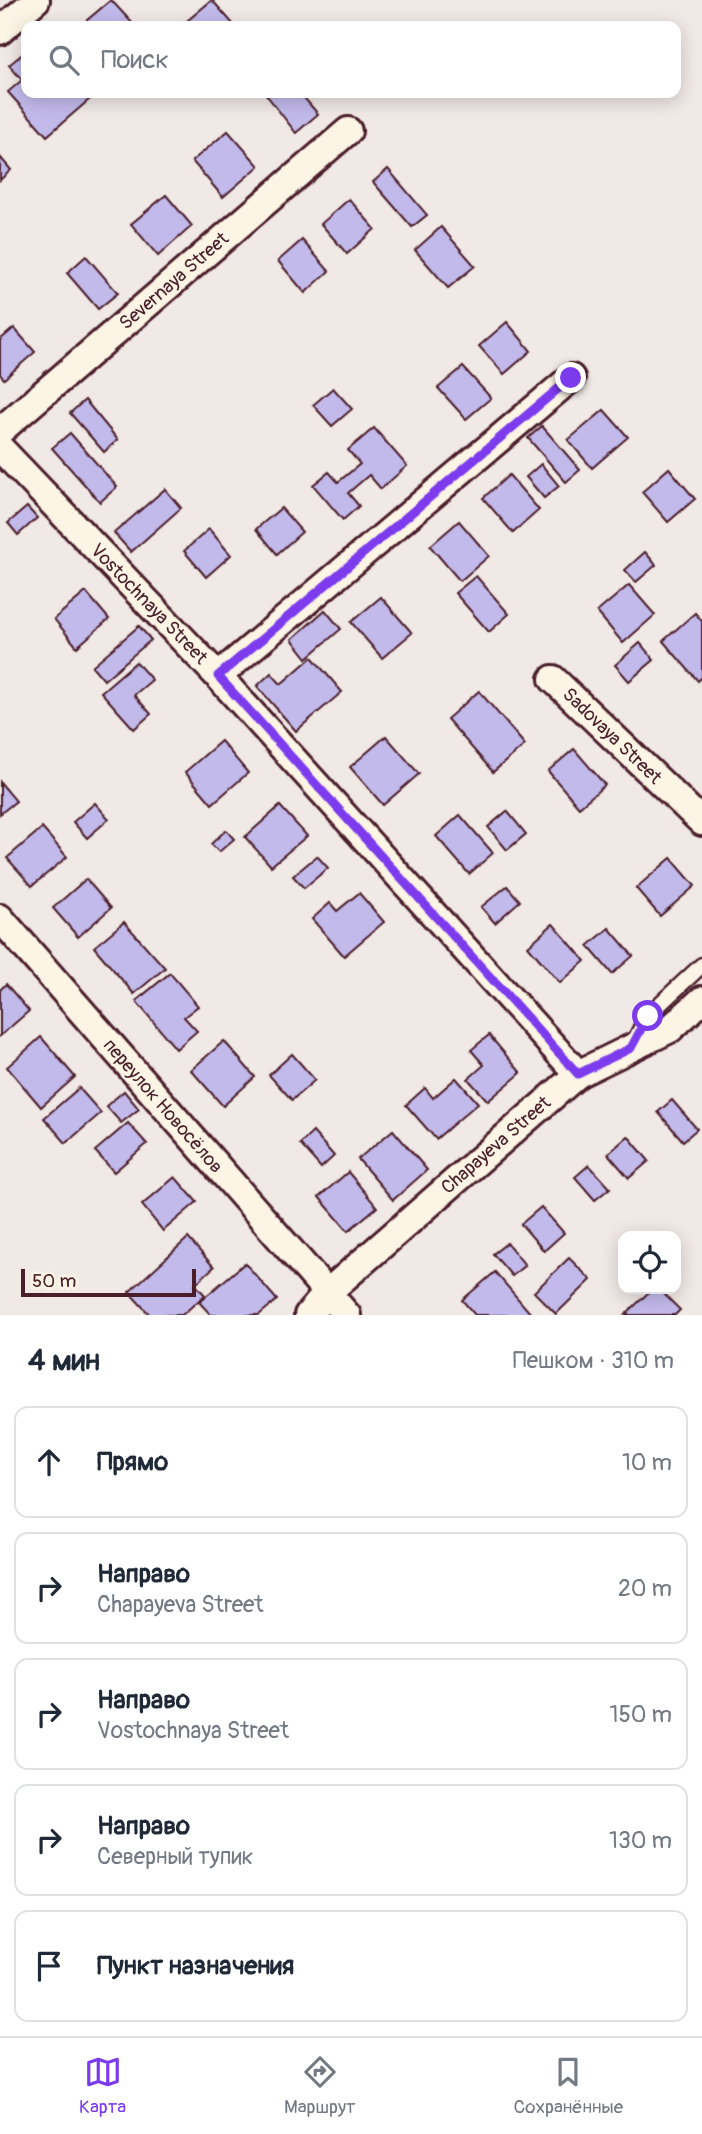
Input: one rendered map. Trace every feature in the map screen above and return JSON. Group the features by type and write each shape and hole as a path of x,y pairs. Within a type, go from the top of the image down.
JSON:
{"street":[{"path":"0,31 36,0"},
{"name":"Severnaya Street","path":"0,431 348,131"},
{"path":"218,676 571,378"},
{"name":"Vostochnaya Street","path":"0,449 218,676 578,1074"},
{"name":"Sadovaya Street","path":"553,679 702,822"},
{"name":"переулок Новосёлов","path":"0,918 346,1315"},
{"name":"Chapayeva Street","path":"308,1315 327,1293 578,1074 670,1029 702,1000"}],"lane":[{"path":"631,1048 648,1016 702,965"}],"building":[{"path":"111,0 130,21 86,21"},
{"path":"212,0 230,21 187,21"},
{"path":"21,55 21,79 9,65"},
{"path":"21,81 21,98 91,98 47,136 8,92"},
{"path":"269,98 304,98 318,114 296,133"},
{"path":"228,131 259,166 223,197 192,161"},
{"path":"0,157 11,170 0,180"},
{"path":"388,169 427,215 412,227 373,182"},
{"path":"166,195 192,226 158,256 131,224"},
{"path":"349,199 375,229 347,254 321,224"},
{"path":"441,227 475,266 448,288 415,250"},
{"path":"302,240 329,271 305,293 278,261"},
{"path":"86,256 118,293 98,309 67,273"},
{"path":"507,322 531,351 504,374 479,346"},
{"path":"14,328 35,352 4,379 0,374 0,340"},
{"path":"463,367 491,398 466,419 438,388"},
{"path":"333,388 352,409 332,426 313,405"},
{"path":"85,400 118,440 104,452 70,413"},
{"path":"604,410 628,437 592,468 568,440"},
{"path":"542,426 580,470 566,482 528,438"},
{"path":"374,428 407,466 381,489 369,475 348,493 359,506 343,520 313,485 329,472 338,482 360,464 348,450"},
{"path":"70,433 117,487 100,502 52,448"},
{"path":"541,464 559,486 544,498 526,477"},
{"path":"669,468 695,499 668,522 642,492"},
{"path":"509,475 539,510 513,533 483,498"},
{"path":"165,489 181,508 131,552 114,533"},
{"path":"27,507 37,518 18,535 8,523"},
{"path":"281,508 302,532 277,554 256,529"},
{"path":"459,521 489,556 460,581 430,546"},
{"path":"209,529 231,555 206,577 184,551"},
{"path":"645,552 656,565 636,582 625,570"},
{"path":"476,576 509,614 489,632 455,593"},
{"path":"629,585 655,615 623,643 597,612"},
{"path":"86,592 109,619 77,647 54,619"},
{"path":"381,597 412,633 382,658 351,622"},
{"path":"325,610 341,629 307,658 292,639"},
{"path":"695,613 702,621 702,677 698,681 663,641"},
{"path":"139,626 151,640 104,680 92,666"},
{"path":"640,643 654,660 629,681 615,665"},
{"path":"312,657 342,692 296,731 257,686 271,673 281,684"},
{"path":"136,662 152,680 134,695 151,714 134,729 101,692"},
{"path":"479,691 525,745 493,772 447,719"},
{"path":"386,736 419,774 383,805 350,767"},
{"path":"221,741 248,773 212,804 185,772"},
{"path":"574,749 605,785 579,807 548,771"},
{"path":"0,782 16,801 0,814"},
{"path":"95,803 109,819 87,838 73,822"},
{"path":"280,806 307,836 271,866 245,837"},
{"path":"507,811 526,834 507,850 488,827"},
{"path":"460,815 493,853 469,874 436,836"},
{"path":"42,828 67,857 32,886 7,858"},
{"path":"226,830 234,839 219,852 211,844"},
{"path":"317,856 328,868 304,888 293,876"},
{"path":"671,858 695,886 660,916 636,888"},
{"path":"86,879 111,908 78,937 53,908"},
{"path":"507,886 520,901 495,923 481,907"},
{"path":"359,893 384,922 344,956 312,919 330,903 337,911"},
{"path":"124,922 165,968 134,994 94,947"},
{"path":"553,924 585,961 560,983 528,946"},
{"path":"609,928 633,956 612,974 588,946"},
{"path":"170,973 198,1006 184,1017 197,1031 176,1049 136,1001"},
{"path":"6,984 29,1011 0,1036 0,990"},
{"path":"489,1035 521,1073 488,1101 468,1079 484,1065 471,1050"},
{"path":"41,1037 75,1077 41,1107 7,1067"},
{"path":"224,1041 255,1077 223,1106 191,1070"},
{"path":"292,1054 315,1080 292,1100 269,1075"},
{"path":"456,1078 478,1103 436,1139 406,1105 425,1088 433,1098"},
{"path":"79,1088 101,1113 66,1143 44,1118"},
{"path":"124,1091 139,1109 121,1123 106,1106"},
{"path":"672,1100 697,1129 683,1141 658,1112"},
{"path":"128,1123 147,1144 114,1172 95,1151"},
{"path":"393,1130 427,1170 393,1200 358,1159"},
{"path":"313,1132 334,1156 321,1168 300,1144"},
{"path":"628,1136 649,1161 629,1178 608,1154"},
{"path":"589,1165 610,1188 595,1200 575,1177"},
{"path":"348,1172 377,1207 348,1231 319,1197"},
{"path":"175,1177 197,1202 163,1231 142,1205"},
{"path":"541,1207 564,1233 544,1251 521,1224"},
{"path":"188,1238 214,1267 195,1284 205,1295 182,1315 150,1315 129,1292"},
{"path":"507,1243 525,1265 512,1276 493,1254"},
{"path":"569,1258 591,1280 556,1314 534,1292"},
{"path":"245,1263 277,1300 259,1315 211,1315 199,1302"},
{"path":"495,1272 530,1315 475,1315 462,1300"},
{"path":"647,1294 664,1294 680,1310 675,1315 625,1315"}],"route":[{"path":"571,378 218,676 578,1074 631,1048 648,1016"}]}
